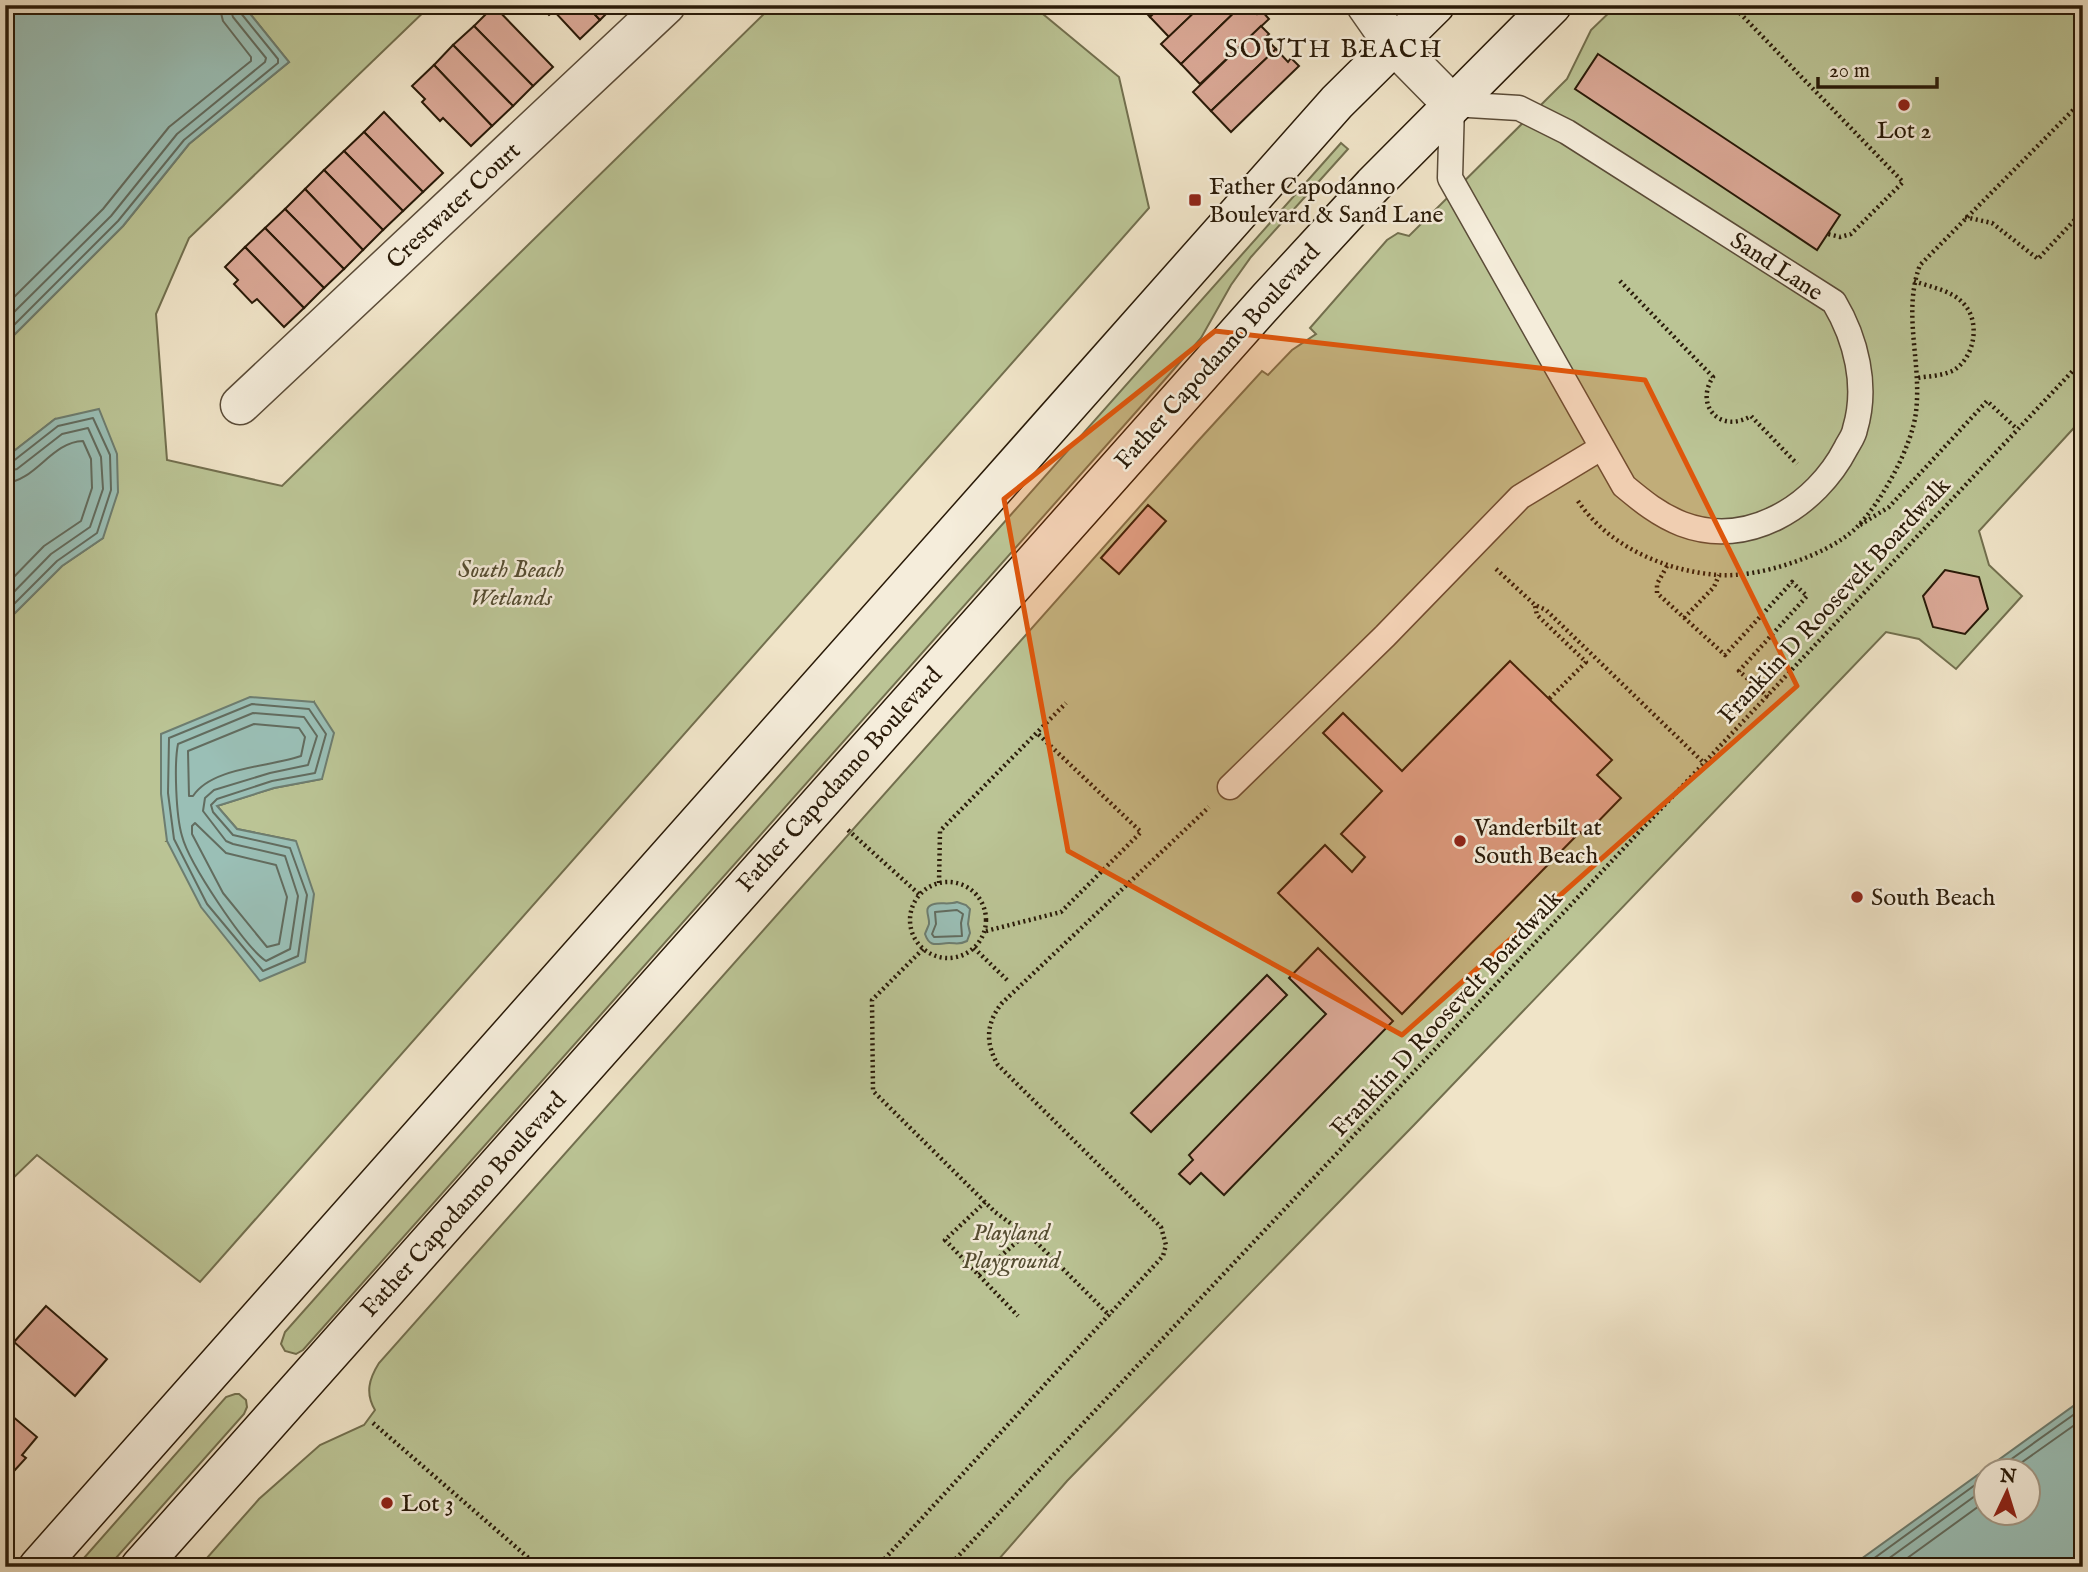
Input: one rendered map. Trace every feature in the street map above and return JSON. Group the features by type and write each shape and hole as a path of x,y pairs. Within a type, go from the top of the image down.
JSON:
{"main road":[{"name":"Crestwater Court","path":"240,405 666,5"},
{"path":"1366,5 1394,45 1452,104"},
{"path":"38,1567 1337,102 1435,5"},
{"name":"Father Capodanno Boulevard","path":"141,1567 1157,422 1346,214 1552,5"}],"lane":[{"name":"Sand Lane","path":"1452,104 1519,108 1567,132 1834,302 1847,324 1856,352 1860,389 1855,430 1839,461 1819,488 1783,516 1748,528 1716,530 1683,524 1650,508 1624,486 1450,178 1452,104"},
{"path":"1230,787 1520,497 1601,448"}],"path":[{"path":"1732,5 1903,182 1851,234 1840,237 1828,234"},
{"path":"2083,100 1965,217 1992,223 2038,259 2083,211"},
{"path":"1620,281 1713,377 1706,393 1706,402 1716,417 1733,423 1751,416 1802,470"},
{"path":"1914,281 1947,292 1963,302 1970,313 1974,330 1971,348 1962,363 1944,374 1917,378"},
{"name":"Franklin D Roosevelt Boardwalk","path":"948,1567 2083,360"},
{"path":"1856,527 1889,507 1987,401 2017,429"},
{"path":"1472,547 1535,605 1546,610 1705,764"},
{"path":"1667,566 1657,584 1657,593 1725,655 1792,582 1807,596 1739,671 1768,697"},
{"path":"1684,618 1714,587 1719,575"},
{"path":"1535,605 1537,615 1586,662 1549,699"},
{"path":"939,883 940,831 1066,703"},
{"path":"986,932 1061,912 1141,832 1037,733"},
{"path":"877,1567 1110,1316 1159,1262 1165,1250 1161,1227 998,1065 991,1053 990,1025 993,1014 1016,989 1230,787"},
{"path":"845,828 920,895"},
{"path":"939,883 966,886 976,894 984,905 987,918 986,932 980,944 958,958 944,959 923,949 911,929 910,917 913,905 920,895 939,883"},
{"path":"974,948 1007,980"},
{"path":"923,949 872,1000 873,1091 995,1212 1035,1241 1110,1316"},
{"path":"985,1202 945,1240 1018,1316"},
{"path":"979,1275 1026,1234"},
{"path":"373,1423 539,1567"}],"highlighted area":[{"path":"1215,331 1645,380 1797,686 1402,1035 1068,851 1004,499"}],"green space":[{"name":"South Beach Wetlands","path":"243,5 431,5 189,238 156,314 167,460 282,486 773,5 1032,5 1119,77 1149,208 200,1282 37,1155 5,1186 5,617 11,617 62,566 103,538 55,419 5,458 5,344 123,226 189,144 289,62","holes":["314,702 322,779 274,788 217,806 237,829 296,841 167,841"]},
{"name":"Playland Playground","path":"1617,5 2083,5 2083,418 1979,531 1989,565 2022,596 1956,669 1919,639 1886,632 1414,1125 1067,1481 992,1567 199,1567 259,1499 320,1445 364,1425 375,1410 370,1398 370,1386 379,1363 1198,441 1262,371 1268,375 1292,350 1316,334 1310,328 1387,240 1398,233 1409,236 1567,79 1591,30"},
{"path":"1341,143 1348,149 1251,257 1231,285 1201,338 1168,376 303,1350 296,1354 285,1351 281,1344 285,1332"},
{"path":"235,1394 246,1400 244,1414 108,1567 76,1567 226,1397"}],"water":[{"path":"5,5 243,5 289,62 189,144 123,226 5,344"},
{"path":"99,409 117,454 118,492 103,538 62,566 11,617 5,617 5,458 55,419"},
{"path":"250,697 314,702 334,733 322,779 274,788 217,806 237,829 296,841 314,894 305,962 260,981 201,907 167,841 161,794 161,734"},
{"path":"957,902 970,909 970,933 967,941 935,944 929,942 925,934 929,924 928,907 937,903"},
{"path":"2083,1399 2083,1567 1850,1567 1972,1479 1972,1526 2042,1526 2042,1456 2004,1456"}],"building":[{"path":"539,5 586,5 600,20 580,39 554,11 549,15"},
{"path":"586,5 615,5 600,20"},
{"path":"1139,5 1162,5 1150,17"},
{"path":"1162,5 1202,5 1169,37 1150,17"},
{"path":"1202,5 1242,5 1181,64 1161,44"},
{"path":"1242,5 1248,5 1257,14 1261,10 1269,19 1200,84 1181,64"},
{"path":"494,6 553,67 533,86 474,26"},
{"path":"474,26 533,86 513,106 453,45"},
{"path":"1261,26 1269,34 1265,38 1276,49 1211,111 1193,92"},
{"path":"453,45 513,106 492,126 434,65"},
{"path":"1276,49 1288,62 1291,58 1299,66 1231,132 1211,111"},
{"path":"1598,54 1840,215 1817,250 1575,89"},
{"path":"434,65 492,126 471,146 443,118 440,121 422,102 425,99 412,86"},
{"path":"384,112 443,173 423,192 364,132"},
{"path":"364,132 423,192 403,211 344,151"},
{"path":"344,151 403,211 383,230 324,170"},
{"path":"324,170 383,230 363,250 305,189"},
{"path":"305,189 363,250 344,269 285,209"},
{"path":"285,209 344,269 324,288 265,228"},
{"path":"265,228 324,288 304,308 245,247"},
{"path":"245,247 304,308 284,327 257,299 252,303 234,284 238,280 225,267"},
{"path":"1148,505 1166,521 1119,574 1101,558"},
{"path":"1945,570 1979,577 1988,609 1965,634 1933,627 1923,596"},
{"name":"Vanderbilt at South Beach","path":"1510,661 1612,760 1597,775 1621,798 1584,836 1580,832 1402,1014 1278,893 1325,845 1352,872 1365,857 1341,834 1382,791 1323,733 1343,713 1402,771"},
{"path":"1318,948 1393,1021 1224,1195 1201,1173 1190,1184 1179,1174 1193,1160 1189,1155 1326,1014 1289,978"},
{"path":"1267,975 1287,995 1151,1132 1131,1113"},
{"path":"46,1306 107,1359 75,1396 14,1342"},
{"path":"5,1410 37,1437 22,1455 26,1458 14,1471 5,1463"}],"place":[{"name":"Lot 2","path":"1904,105"},
{"name":"Father Capodanno Boulevard & Sand Lane","path":"1195,200"},
{"name":"Vanderbilt at South Beach","path":"1460,841"},
{"name":"South Beach","path":"1857,897"},
{"name":"Lot 3","path":"387,1503"}],"district":[{"name":"SOUTH BEACH","path":"1334,48"}]}
